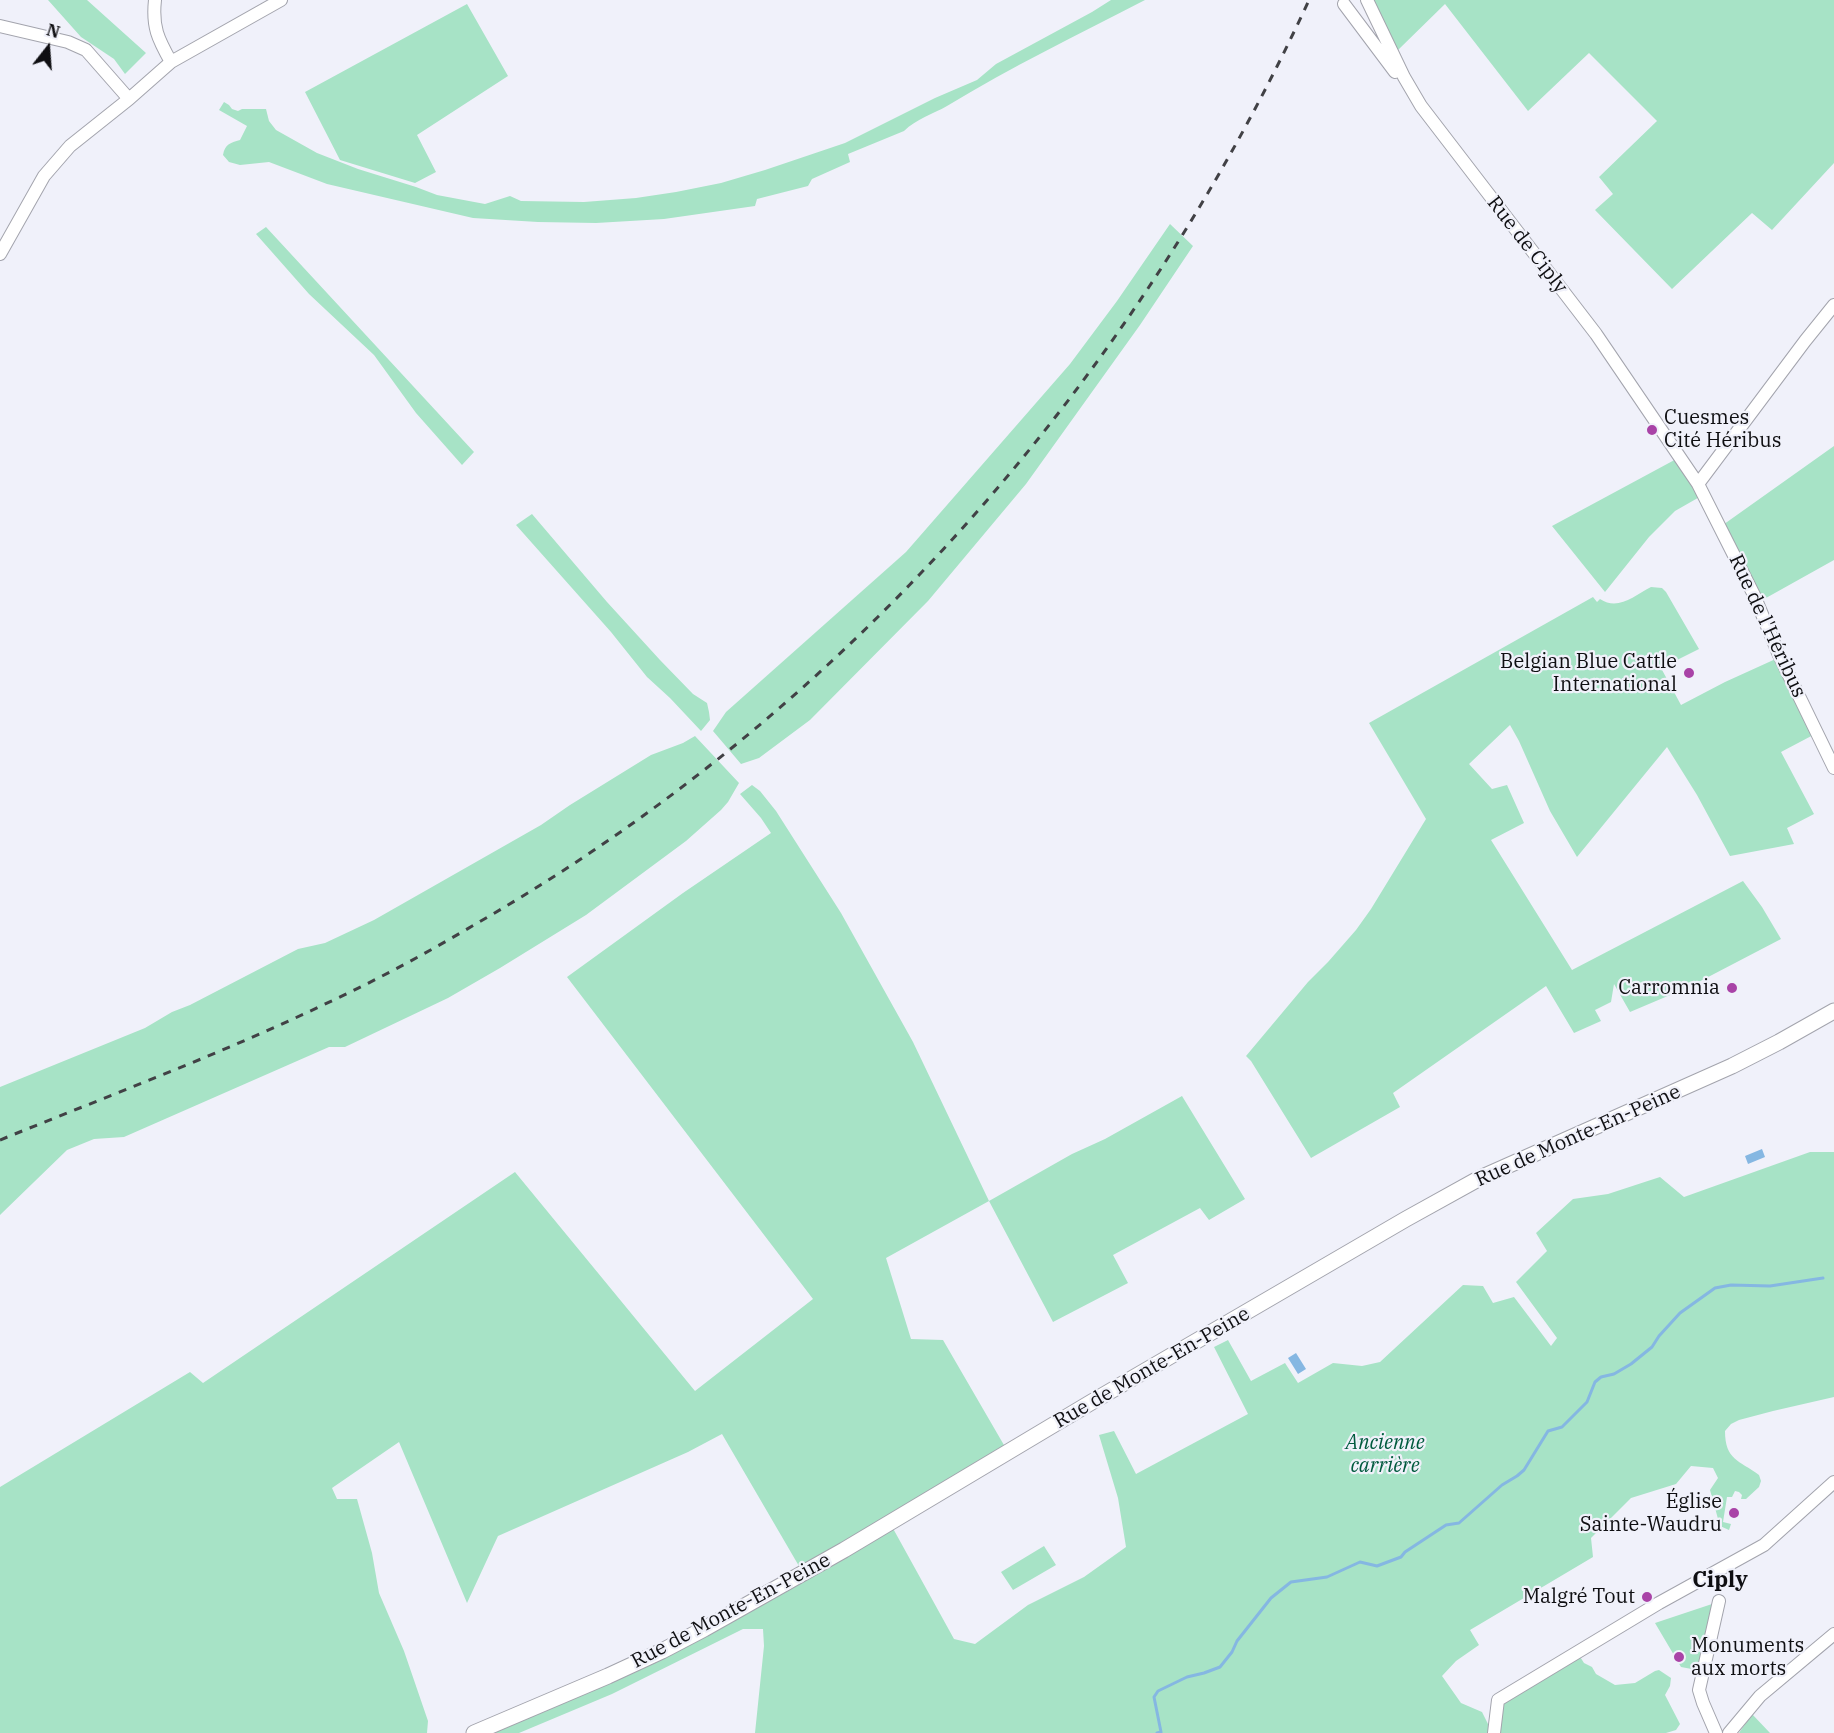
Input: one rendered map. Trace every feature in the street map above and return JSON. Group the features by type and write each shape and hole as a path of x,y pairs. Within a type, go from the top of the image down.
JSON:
{"main road":[{"name":"Rue de Monte-En-Peine","path":"474,1733 608,1676 704,1629 853,1545 1090,1403 1480,1178 1722,1071 1834,1011"}],"street":[{"path":"155,0 154,27 158,40 171,62"},
{"path":"0,254 44,176 70,146 171,62 281,0"},
{"name":"Rue de Ciply","path":"1367,0 1404,77 1421,106 1596,334 1698,484"},
{"path":"1344,4 1421,106"},
{"path":"0,26 68,42 86,50 129,99"},
{"path":"1698,484 1834,305"},
{"name":"Rue de l'Héribus","path":"1698,484 1754,595 1779,655 1834,768"},
{"path":"1494,1733 1498,1700 1647,1611 1764,1545 1834,1482"},
{"path":"1716,1733 1699,1690 1719,1601"},
{"path":"1729,1733 1760,1696 1834,1634"}],"green space":[{"path":"48,0 87,0 146,53 125,74 114,59 81,37"},
{"path":"1111,0 1145,0 1020,64 919,120 904,131 848,154 850,162 812,179 808,186 757,199 755,206 664,219 596,223 473,218 327,184 269,162 240,165 229,162 223,155 228,144 240,140 247,126 219,110 224,102 238,111 266,109 269,121 276,130 317,153 437,195 485,204 510,196 521,201 584,202 676,192 721,183 845,143 935,98 977,80 996,64"},
{"path":"1367,0 1834,0 1834,163 1772,230 1752,213 1672,289 1595,210 1613,194 1599,177 1657,121 1589,53 1528,111 1445,4 1398,50 1379,26"},
{"path":"467,4 508,76 417,135 436,172 415,183 340,160 305,92"},
{"path":"1170,224 1193,246 1140,325 1026,484 928,601 810,720 759,758 741,764 713,731 726,712 906,552 1070,364"},
{"path":"266,227 474,452 462,465 416,413 374,355 309,294 256,234"},
{"path":"1834,446 1834,560 1757,603 1720,527"},
{"path":"1680,457 1703,495 1675,511 1649,537 1605,592 1552,526"},
{"path":"532,514 660,660 693,694 707,703 710,720 701,731 647,677 611,632 516,525"},
{"path":"1651,587 1662,588 1666,592 1699,649 1661,668 1681,705 1780,657 1817,733 1781,752 1814,814 1787,828 1794,844 1730,856 1697,795 1667,747 1577,857 1550,811 1510,725 1469,764 1492,789 1507,785 1524,823 1491,840 1572,970 1743,881 1781,939 1689,987 1630,1012 1614,984 1611,1002 1595,1010 1601,1021 1574,1033 1546,986 1393,1093 1400,1107 1311,1158 1246,1056 1308,982 1356,930 1426,819 1369,723 1593,597 1597,602 1600,599 1620,603"},
{"path":"695,736 739,783 728,802 686,841 586,915 448,998 345,1047 329,1047 124,1137 94,1139 67,1150 0,1215 0,1087 145,1028 172,1012 298,949 325,943 374,920 541,825 651,755"},
{"name":"Ancienne carrière","path":"752,785 760,791 776,811 841,913 913,1042 989,1201 886,1258 911,1339 943,1340 1008,1452 890,1523 954,1639 975,1644 1028,1605 1084,1577 1126,1547 1118,1498 1099,1435 1114,1431 1136,1474 1248,1414 1214,1347 1228,1340 1251,1381 1285,1363 1298,1383 1333,1363 1362,1366 1380,1362 1463,1285 1483,1286 1493,1303 1514,1297 1551,1346 1557,1338 1516,1282 1547,1251 1536,1233 1573,1199 1608,1194 1660,1177 1684,1197 1810,1152 1834,1152 1834,1397 1739,1420 1725,1431 1730,1454 1759,1475 1761,1481 1759,1487 1746,1499 1741,1499 1742,1495 1735,1491 1732,1497 1727,1497 1723,1522 1731,1524 1729,1530 1720,1526 1710,1490 1718,1478 1713,1468 1691,1466 1676,1484 1631,1498 1591,1538 1593,1557 1470,1630 1479,1645 1456,1661 1442,1676 1461,1703 1482,1712 1491,1733 755,1733 764,1646 763,1629 743,1629 612,1694 519,1733 474,1733 608,1676 803,1573 722,1434 688,1452 498,1536 467,1603 399,1442 332,1488 337,1499 357,1499 372,1553 379,1593 404,1651 428,1721 427,1733 0,1733 0,1487 190,1372 203,1383 515,1172 695,1391 813,1299 567,977 771,833 740,794"},
{"path":"1182,1096 1245,1199 1209,1220 1200,1208 1113,1255 1128,1283 1053,1322 989,1201"},
{"path":"1044,1546 1056,1565 1013,1590 1001,1572"},
{"path":"1715,1603 1697,1670 1681,1667 1655,1623"},
{"path":"1577,1652 1584,1663 1592,1667 1596,1674 1615,1685 1635,1683 1659,1670 1671,1678 1665,1695 1680,1724 1676,1730 1666,1733 1494,1733 1498,1700"},
{"path":"1752,1714 1770,1733 1739,1733"}],"water":[{"path":"1762,1149 1765,1157 1748,1164 1745,1156"},
{"path":"1296,1353 1306,1369 1298,1374 1288,1358"}],"waterway":[{"path":"1157,1733 1161,1732 1154,1697 1158,1691 1187,1677 1220,1667 1271,1598 1291,1582 1327,1577 1360,1562 1377,1566 1401,1557 1446,1525 1459,1523 1502,1485 1524,1470 1548,1431 1562,1427 1587,1402 1595,1382 1631,1364 1652,1347 1680,1313 1715,1288 1731,1285 1770,1286 1823,1278"}],"railway":[{"path":"0,1140 243,1041 400,967 474,925 608,840 735,745 853,641 963,527 1064,406 1156,277 1237,141 1309,0"}],"place":[{"name":"Cuesmes Cité Héribus","path":"1652,430"},
{"name":"Belgian Blue Cattle International","path":"1689,673"},
{"name":"Carromnia","path":"1732,988"},
{"name":"Église Sainte-Waudru","path":"1734,1513"},
{"name":"Malgré Tout","path":"1647,1597"},
{"name":"Monuments aux morts","path":"1679,1657"}],"district":[{"name":"Ciply","path":"1720,1581"}]}
